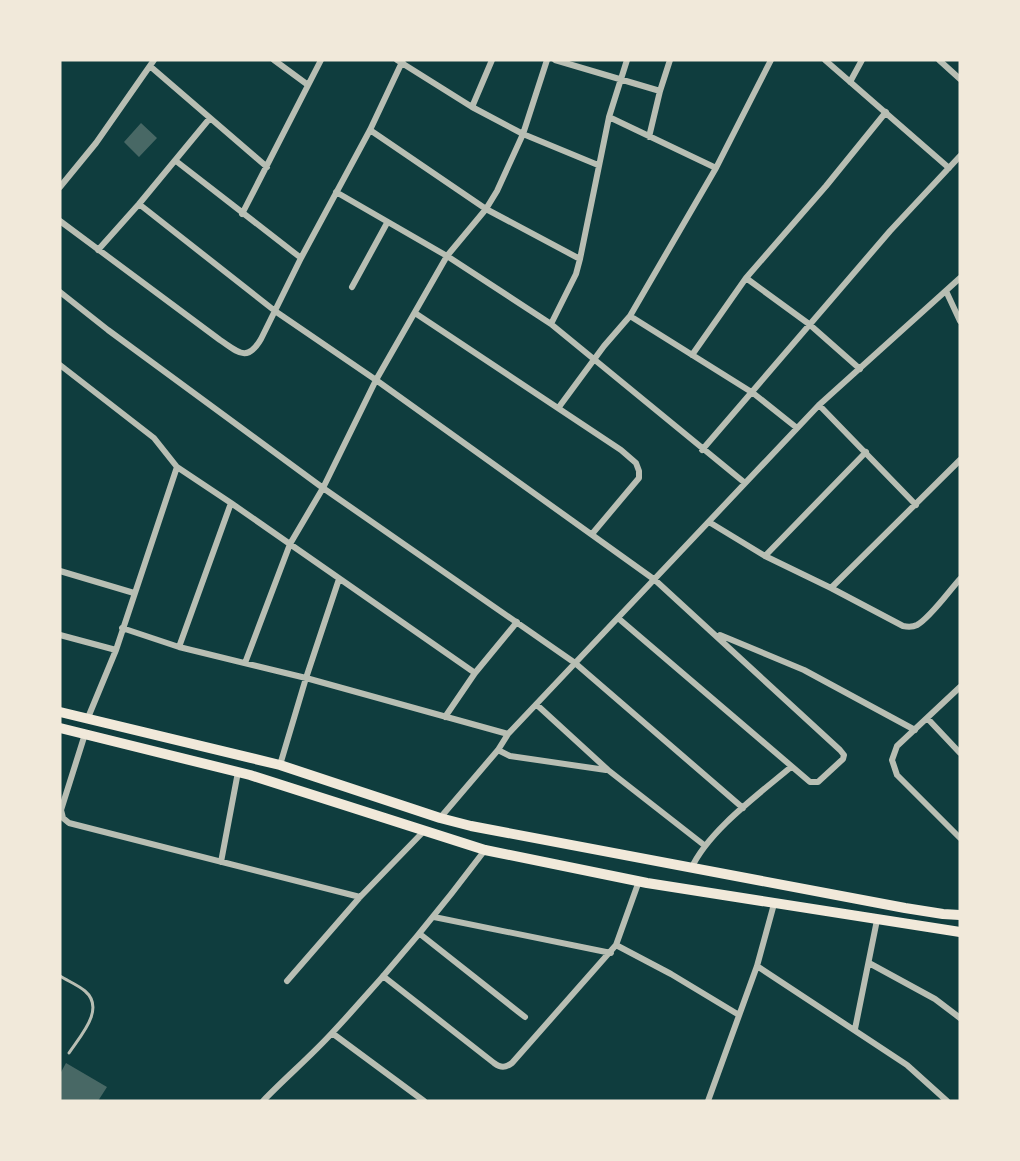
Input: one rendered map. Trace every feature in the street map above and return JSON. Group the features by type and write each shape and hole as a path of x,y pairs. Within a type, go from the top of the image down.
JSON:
{"main road":[{"path":"60,712 280,765 440,818 471,826 905,908 960,915"},
{"path":"60,728 238,772 485,850 639,881 960,932"}],"street":[{"path":"60,188 96,143 154,60"},
{"path":"274,60 308,85"},
{"path":"242,214 321,60"},
{"path":"471,107 492,60"},
{"path":"245,663 290,544 323,488 376,380 447,256 486,209 497,191 523,134 546,60"},
{"path":"555,60 660,91"},
{"path":"551,324 576,274 609,117 627,60"},
{"path":"649,136 670,60"},
{"path":"559,407 604,346 630,316 716,168 771,60"},
{"path":"825,60 949,168"},
{"path":"850,82 862,60"},
{"path":"939,60 960,79"},
{"path":"60,221 241,354 250,353 255,349 370,130 400,61 471,107 523,134 598,165"},
{"path":"151,67 267,167"},
{"path":"692,355 746,278 826,186 886,112"},
{"path":"609,117 716,168"},
{"path":"98,250 140,204 210,118"},
{"path":"370,130 486,209 580,259"},
{"path":"702,450 753,393 809,324 960,156"},
{"path":"176,161 301,258"},
{"path":"336,192 447,256 551,324 745,483"},
{"path":"140,204 275,310 655,580 714,632 844,755 839,764 818,782 810,782 618,618"},
{"path":"352,287 387,223"},
{"path":"746,278 809,324 860,369"},
{"path":"440,818 498,750 508,734 819,405 960,278"},
{"path":"945,291 960,321"},
{"path":"60,292 323,488 576,663 743,808"},
{"path":"415,313 630,456 639,471 639,477 592,534"},
{"path":"630,316 753,393 797,428"},
{"path":"60,365 154,438 177,467 475,673"},
{"path":"819,405 915,505"},
{"path":"765,556 866,452"},
{"path":"831,588 960,460"},
{"path":"87,720 116,650 177,467"},
{"path":"179,647 231,503"},
{"path":"709,522 765,556 903,626 917,625 960,579"},
{"path":"60,571 134,593"},
{"path":"280,765 339,579"},
{"path":"446,717 475,673 517,622"},
{"path":"122,628 179,647 306,678 508,734"},
{"path":"714,632 804,670 915,730"},
{"path":"60,635 116,650"},
{"path":"960,687 897,746 892,760 897,775 960,838"},
{"path":"537,705 608,770 704,846"},
{"path":"928,719 960,753"},
{"path":"85,734 61,810 63,818 69,823 360,897"},
{"path":"498,750 510,756 608,770"},
{"path":"691,869 704,846 790,767"},
{"path":"221,862 238,772"},
{"path":"287,981 360,897 424,831"},
{"path":"263,1101 332,1033 383,976 434,917 485,850"},
{"path":"383,976 494,1063 500,1067 507,1067 611,953 639,881"},
{"path":"708,1101 757,966 774,904"},
{"path":"434,917 611,953"},
{"path":"855,1029 878,920"},
{"path":"420,934 525,1017"},
{"path":"616,945 671,974 739,1015"},
{"path":"869,963 935,999 960,1018"},
{"path":"757,966 907,1065 947,1101"},
{"path":"332,1033 424,1101"}],"lane":[{"path":"60,976 84,990 93,999 94,1009 88,1023 69,1053"}],"building":[{"path":"141,123 157,138 139,157 124,142"},
{"path":"66,1063 107,1087 98,1101 60,1101 60,1074"}]}
